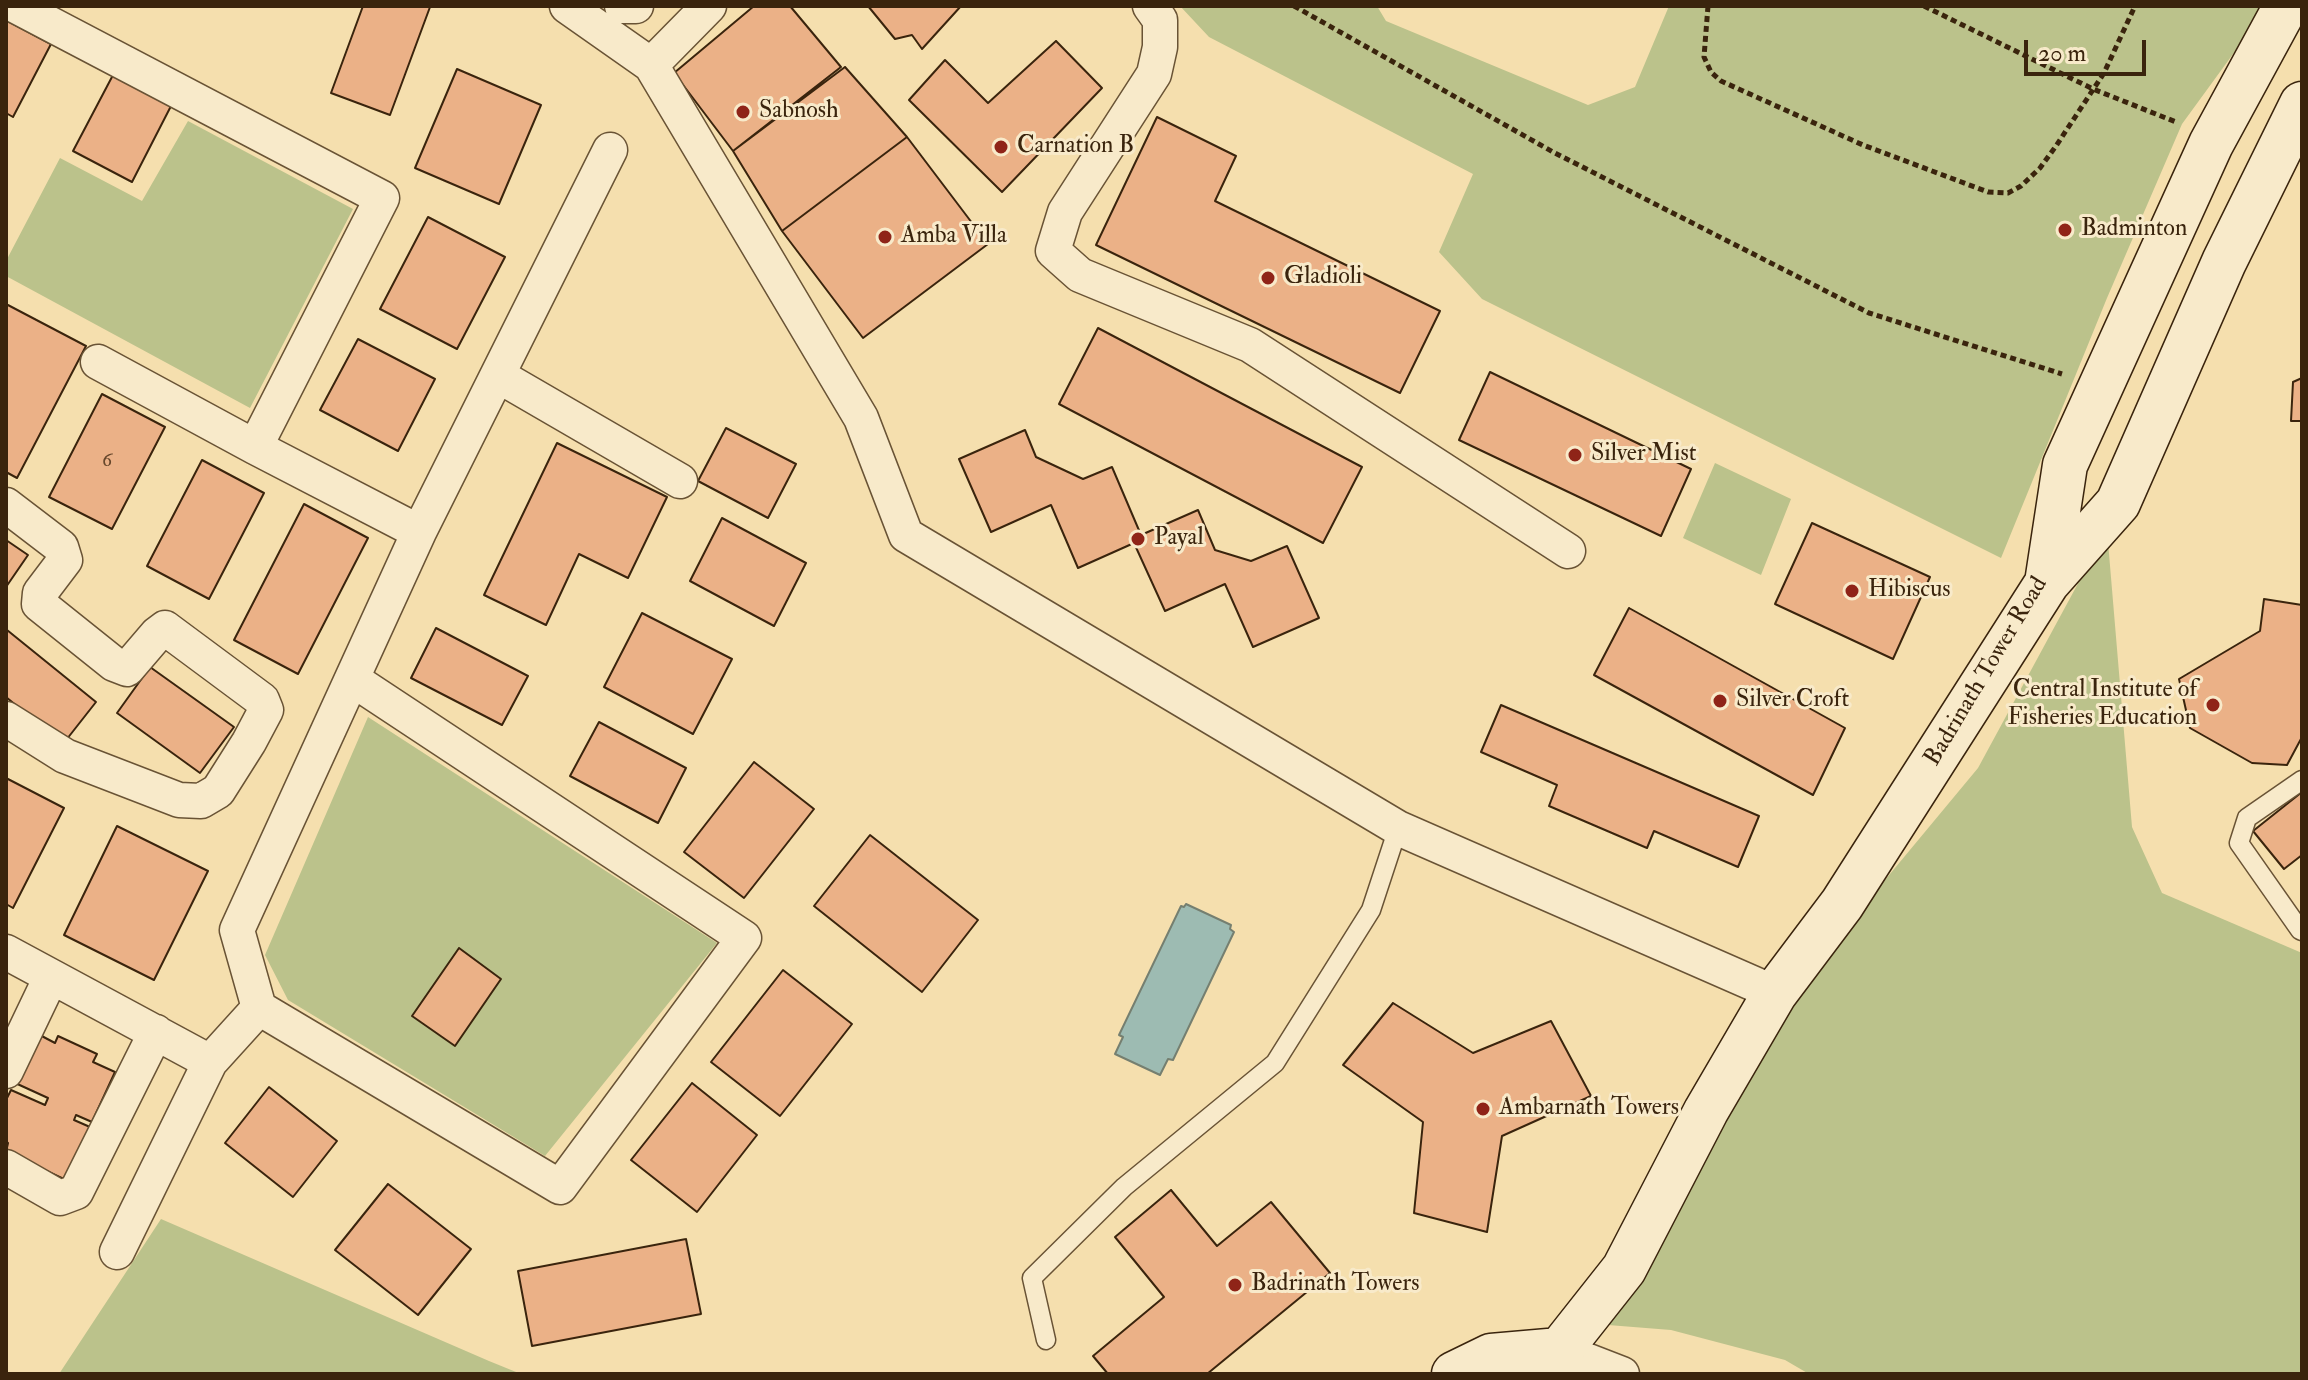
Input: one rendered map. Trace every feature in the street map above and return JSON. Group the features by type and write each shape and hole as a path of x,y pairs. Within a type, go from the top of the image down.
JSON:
{"street":[{"path":"16,6 382,198 255,447"},
{"path":"567,6 651,65 861,418 906,535 1398,828 1775,993"},
{"path":"622,6 636,6"},
{"path":"651,65 709,6"},
{"path":"1150,6 1160,20 1160,47 1154,74 1065,212 1053,251 1080,275 1250,345 1568,551"},
{"name":"Badrinath Tower Road","path":"1552,1362 1624,1269 1706,1111 1775,993 1842,904 2047,583 2065,465 2211,144 2286,6"},
{"path":"2047,583 2118,503 2224,262 2302,104"},
{"path":"352,679 744,938 560,1187 259,1008 237,930 419,532 610,150"},
{"path":"98,362 419,532"},
{"path":"499,376 680,481"},
{"path":"6,505 61,547 65,560 40,593 39,604 82,639 114,664 127,669 165,628 262,700 266,710 218,791 201,801 179,800 65,756 6,719"},
{"path":"6,952 210,1062"},
{"path":"6,1071 51,977"},
{"path":"117,1252 210,1062 259,1008"},
{"path":"6,1167 60,1198 76,1192 156,1032"},
{"path":"1454,1374 1491,1356 1622,1374"}],"lane":[{"path":"2302,780 2247,818 2239,843 2302,931"},
{"path":"1046,1340 1032,1278 1124,1187 1275,1063 1371,910 1398,828"}],"path":[{"path":"1294,6 1553,152 1869,313 2101,386"},
{"path":"1708,6 1704,57 1711,72 1721,81 1863,145 1988,192 2008,193 2021,186 2040,168 2104,73 2135,6"},
{"path":"1924,6 2093,89 2182,124 2211,144"}],"green space":[{"path":"1180,6 1377,6 1386,21 1588,105 1635,87 1669,6 2268,6 2182,124 2001,558 1482,299 1439,252 1473,174 1209,37"},
{"path":"188,121 353,209 250,408 6,276 6,261 60,158 142,201"},
{"path":"1715,463 1791,499 1761,575 1683,538"},
{"path":"2107,530 2132,827 2162,893 2302,953 2302,1374 1809,1374 1785,1360 1671,1330 1583,1323 1749,1011 1885,880 1978,768"},
{"path":"368,717 717,943 545,1156 288,1000 265,955"},
{"path":"161,1219 489,1361 521,1374 59,1374"}],"water":[{"path":"1186,904 1231,925 1230,929 1234,932 1173,1060 1168,1059 1160,1075 1115,1054 1123,1037 1119,1035 1181,906"}],"building":[{"path":"363,6 430,7 390,115 331,93"},
{"name":"Sabnosh","path":"754,6 790,6 841,67 733,151 674,73"},
{"path":"868,6 961,6 922,49 912,35 895,39"},
{"path":"6,20 51,44 13,117 6,113"},
{"name":"Carnation B","path":"1056,41 1102,88 1002,192 909,100 945,60 988,103"},
{"path":"845,67 907,137 782,231 733,151"},
{"path":"457,69 541,105 499,204 415,168"},
{"path":"113,75 171,106 132,182 73,151"},
{"name":"Gladioli","path":"1157,117 1236,156 1215,201 1440,311 1400,393 1096,245"},
{"name":"Amba Villa","path":"907,137 988,244 863,338 782,231"},
{"path":"428,217 505,257 457,349 380,309"},
{"path":"6,304 86,346 17,478 6,472"},
{"path":"1098,328 1362,467 1323,543 1059,404"},
{"path":"358,339 435,379 398,451 320,410"},
{"name":"Silver Mist","path":"1490,372 1691,469 1661,536 1459,440"},
{"path":"2302,378 2302,421 2291,421 2293,382"},
{"path":"102,394 165,427 112,529 49,497"},
{"path":"726,428 796,464 768,518 698,481"},
{"name":"Payal","path":"1025,430 1036,457 1083,479 1112,467 1141,535 1198,510 1215,550 1251,561 1287,546 1319,618 1253,647 1225,584 1165,611 1134,543 1078,568 1051,505 991,532 959,459"},
{"path":"557,443 667,497 628,578 579,554 546,625 484,595"},
{"path":"202,460 264,493 209,599 147,566"},
{"path":"304,504 368,538 298,674 234,640"},
{"path":"722,518 806,563 774,626 690,581"},
{"name":"Hibiscus","path":"1812,523 1930,577 1893,659 1775,604"},
{"path":"6,540 28,555 6,587"},
{"path":"2264,599 2302,605 2302,737 2287,765 2252,763 2190,728 2179,679 2260,631"},
{"name":"Silver Croft","path":"1629,608 1845,728 1813,795 1594,675"},
{"path":"642,613 732,659 693,734 604,687"},
{"path":"436,628 528,676 502,725 411,678"},
{"path":"7,630 96,702 63,744 6,697"},
{"path":"150,667 234,727 200,773 117,713"},
{"path":"1501,705 1759,816 1738,867 1654,831 1647,848 1549,806 1557,785 1481,752"},
{"path":"599,722 686,768 658,823 570,776"},
{"path":"754,762 814,809 744,898 684,852"},
{"path":"6,778 64,808 13,908 6,904"},
{"path":"2302,792 2302,855 2284,869 2253,831"},
{"path":"117,826 208,871 154,980 64,935"},
{"path":"870,835 978,920 922,992 814,906"},
{"path":"459,948 501,979 455,1046 412,1016"},
{"path":"783,970 852,1024 780,1116 711,1062"},
{"name":"Ambarnath Towers","path":"1393,1003 1473,1053 1551,1021 1591,1096 1502,1136 1487,1232 1414,1213 1423,1122 1343,1065"},
{"path":"36,1033 55,1043 58,1036 97,1054 93,1062 115,1072 92,1122 76,1115 74,1120 90,1127 66,1180 6,1152 6,1100 11,1090 45,1105 48,1098 13,1082"},
{"path":"692,1083 757,1135 697,1212 631,1160"},
{"path":"269,1087 337,1141 293,1197 225,1143"},
{"path":"388,1184 471,1249 418,1315 335,1250"},
{"name":"Badrinath Towers","path":"1171,1190 1217,1246 1271,1202 1330,1273 1207,1374 1108,1374 1093,1356 1164,1297 1115,1237"},
{"path":"686,1239 701,1314 532,1346 518,1271"}],"place":[{"name":"Sabnosh","path":"743,112"},
{"name":"Carnation B","path":"1001,147"},
{"name":"Badminton","path":"2065,230"},
{"name":"Amba Villa","path":"885,237"},
{"name":"Gladioli","path":"1268,278"},
{"name":"Silver Mist","path":"1575,455"},
{"name":"Payal","path":"1138,539"},
{"name":"Hibiscus","path":"1852,591"},
{"name":"Silver Croft","path":"1720,701"},
{"name":"Central Institute of Fisheries Education","path":"2213,705"},
{"name":"Ambarnath Towers","path":"1483,1109"},
{"name":"Badrinath Towers","path":"1235,1285"}]}
